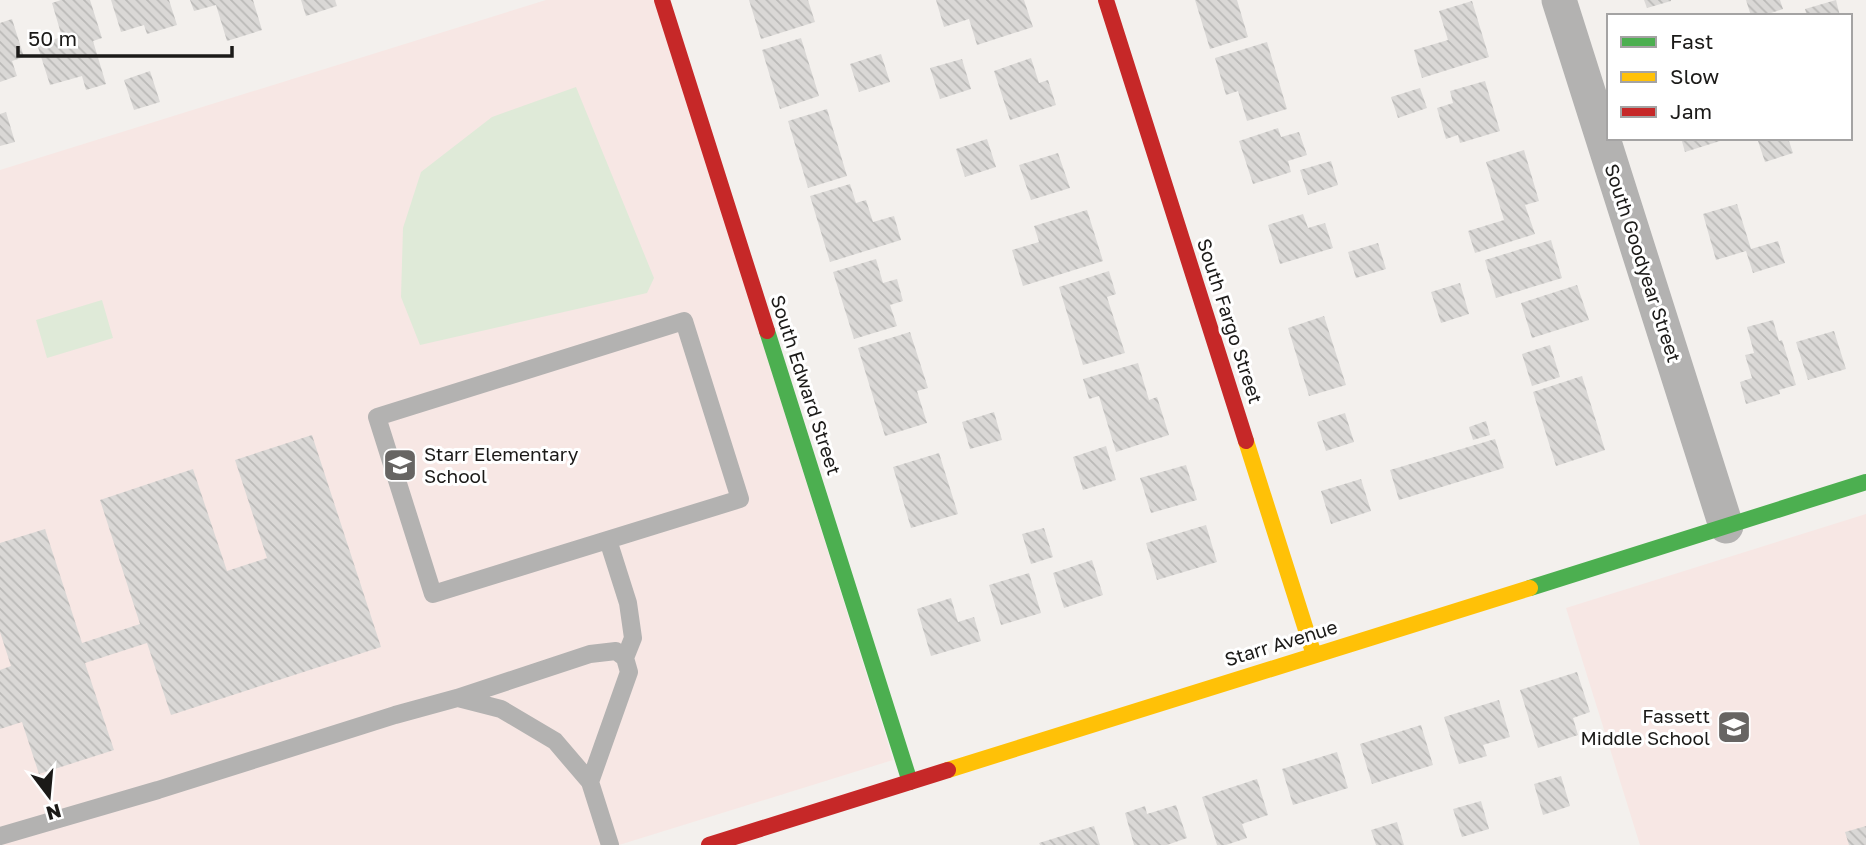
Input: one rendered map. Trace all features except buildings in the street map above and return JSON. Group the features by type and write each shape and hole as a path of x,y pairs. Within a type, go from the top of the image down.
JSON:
{"street":[{"name":"South Edward Street","path":"662,0 910,782"},
{"name":"South Fargo Street","path":"1106,0 1314,655"},
{"name":"South Goodyear Street","path":"1559,0 1726,526"},
{"name":"Starr Avenue","path":"709,845 1866,482"}],"lane":[{"path":"684,321 740,499 608,540 433,593 377,417 684,321"},
{"path":"608,540 628,603 633,638 625,658"},
{"path":"0,836 457,698 590,654 616,651 625,658 629,672 590,782"},
{"path":"457,698 501,709 555,741 590,782 610,845"}],"shaded area":[{"name":"Starr Elementary School","path":"546,0 656,0 893,760 619,845 0,845 0,170"},
{"name":"Fassett Middle School","path":"1866,514 1866,845 1640,845 1566,608"}],"green space":[{"path":"576,87 654,278 647,293 420,345 401,297 403,228 421,172 492,117"},
{"path":"102,300 113,338 47,358 36,320"}],"traffic: fast":[{"path":"767,331 910,782"},
{"path":"1530,588 1866,482"}],"traffic: slow":[{"path":"1246,441 1314,655"},
{"path":"948,770 1530,588"}],"traffic: jam":[{"path":"662,0 767,331"},
{"path":"1106,0 1246,441"},
{"path":"709,845 948,770"}],"place":[{"name":"Starr Elementary School","path":"400,465"},
{"name":"Fassett Middle School","path":"1734,727"}]}
